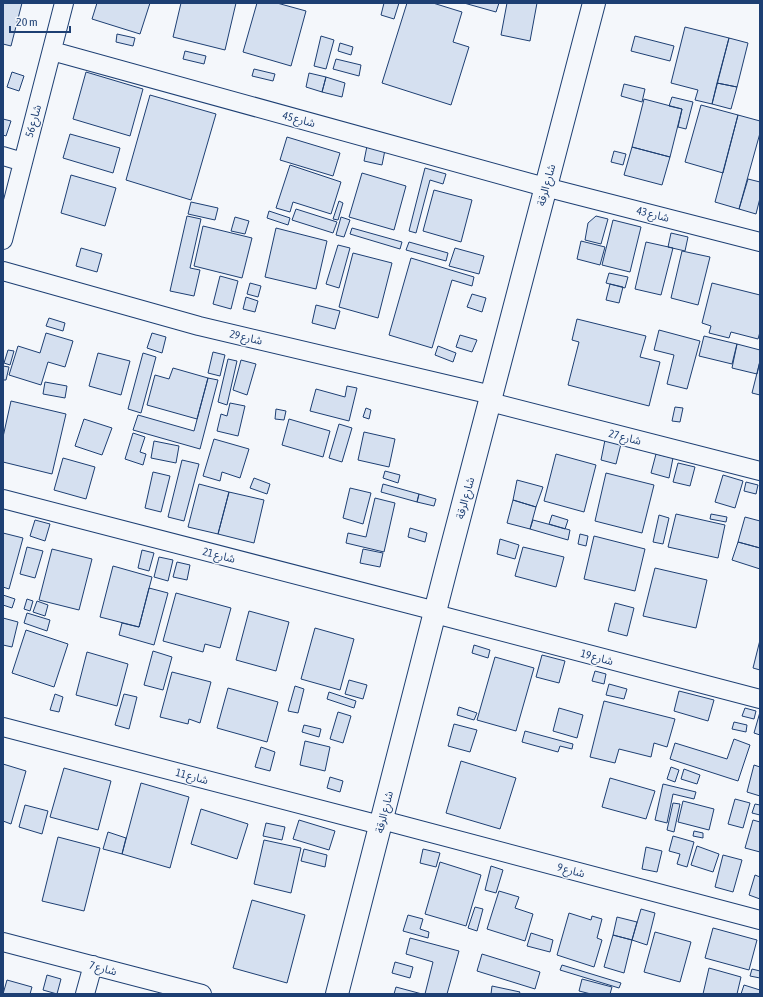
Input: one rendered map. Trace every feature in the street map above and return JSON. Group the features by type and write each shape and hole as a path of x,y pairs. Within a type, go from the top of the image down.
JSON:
{"street":[{"name":"شارع 56","path":"3,240 64,3"},
{"name":"شارع الرقة","path":"337,994 545,187 594,3"},
{"name":"شارع 45","path":"52,51 545,187"},
{"path":"3,156 23,162"},
{"name":"شارع 43","path":"545,187 760,242"},
{"name":"شارع 29","path":"3,271 199,326 491,398"},
{"name":"شارع 27","path":"491,398 760,471"},
{"name":"شارع 21","path":"3,499 435,612"},
{"name":"شارع 19","path":"435,612 760,699"},
{"name":"شارع 11","path":"3,727 381,823"},
{"name":"شارع 9","path":"381,823 760,920"},
{"name":"شارع 7","path":"3,942 202,994"},
{"path":"85,994 93,965"}],"building":[{"path":"3,3 22,3 11,46 3,44"},
{"path":"97,3 150,3 140,34 92,19"},
{"path":"181,3 236,3 225,50 173,37"},
{"path":"257,3 277,3 306,11 291,66 243,52"},
{"path":"384,3 399,3 394,19 381,15"},
{"path":"407,3 433,3 462,12 453,42 469,47 451,105 382,83"},
{"path":"464,3 499,3 496,12"},
{"path":"507,3 537,3 530,41 501,35"},
{"path":"685,27 729,38 712,104 695,100 698,90 671,83"},
{"path":"117,34 135,38 133,46 116,42"},
{"path":"321,36 334,40 326,69 314,66"},
{"path":"635,36 674,46 670,61 631,51"},
{"path":"729,38 748,43 737,87 717,83"},
{"path":"340,43 353,47 351,55 338,51"},
{"path":"185,51 206,56 204,64 183,59"},
{"path":"336,59 361,65 359,76 333,69"},
{"path":"254,69 275,74 273,81 252,76"},
{"path":"12,72 24,76 19,91 7,87"},
{"path":"86,72 143,89 130,136 73,119"},
{"path":"309,73 326,77 322,92 306,87"},
{"path":"326,77 345,83 342,97 322,92"},
{"path":"717,83 737,87 731,109 712,104"},
{"path":"624,84 645,89 642,102 621,96"},
{"path":"150,95 216,114 191,200 126,180"},
{"path":"672,97 693,102 686,129 678,127 682,109 669,106"},
{"path":"644,99 682,109 670,157 632,147"},
{"path":"701,105 738,115 723,173 685,162"},
{"path":"738,115 760,121 760,133 739,209 715,202"},
{"path":"3,119 11,121 6,136 3,135"},
{"path":"70,134 120,148 113,173 63,158"},
{"path":"287,137 340,153 333,176 280,160"},
{"path":"367,146 385,150 382,165 364,161"},
{"path":"632,147 670,157 662,185 624,175"},
{"path":"614,151 626,154 623,165 611,162"},
{"path":"290,165 341,182 331,214 293,202 290,212 276,208"},
{"path":"425,168 446,174 443,184 430,180 416,233 409,231"},
{"path":"362,173 406,186 394,230 349,217"},
{"path":"71,175 116,188 105,226 61,213"},
{"path":"748,179 760,182 760,198 756,214 739,209"},
{"path":"434,190 472,200 461,242 423,231"},
{"path":"339,201 343,203 338,220 333,219"},
{"path":"191,202 218,208 215,220 188,214"},
{"path":"296,209 337,222 333,233 292,220"},
{"path":"269,211 290,218 288,225 267,218"},
{"path":"187,216 201,219 190,268 200,270 194,296 170,291"},
{"path":"596,216 608,219 601,244 585,240 588,223"},
{"path":"235,217 249,221 245,234 231,231"},
{"path":"341,217 350,220 344,237 336,235"},
{"path":"613,220 641,227 630,272 602,265"},
{"path":"203,226 252,238 242,278 194,266"},
{"path":"276,228 327,241 316,289 265,277"},
{"path":"352,228 402,242 400,249 350,234"},
{"path":"671,233 688,237 685,251 668,247"},
{"path":"581,241 605,247 600,265 577,259"},
{"path":"409,242 448,253 446,261 406,250"},
{"path":"646,242 673,248 661,295 635,289"},
{"path":"338,245 350,248 339,288 326,284"},
{"path":"81,248 102,254 97,272 76,266"},
{"path":"455,248 484,256 479,274 449,266"},
{"path":"682,251 710,257 698,305 671,298"},
{"path":"353,253 392,263 378,318 339,307"},
{"path":"411,258 474,277 472,286 452,280 432,348 389,335"},
{"path":"609,273 628,277 625,288 606,283"},
{"path":"220,276 238,281 231,309 213,304"},
{"path":"250,283 261,286 258,297 247,294"},
{"path":"712,283 760,295 760,332 758,339 731,332 729,338 709,333 711,326 702,323"},
{"path":"610,284 623,287 619,303 606,300"},
{"path":"472,294 486,298 482,312 467,307"},
{"path":"246,297 258,301 255,312 243,309"},
{"path":"316,305 340,311 335,329 312,323"},
{"path":"49,318 65,323 63,331 46,326"},
{"path":"577,319 646,336 640,357 660,362 649,406 568,385 579,342 572,340"},
{"path":"659,330 700,341 687,389 667,384 674,355 654,350"},
{"path":"46,333 73,341 65,367 48,362 41,385 9,375 18,346 40,353"},
{"path":"152,333 166,337 162,353 147,348"},
{"path":"460,335 477,340 472,352 456,347"},
{"path":"704,336 737,344 732,364 699,356"},
{"path":"737,344 760,350 760,361 757,374 732,368"},
{"path":"438,346 456,353 453,362 435,355"},
{"path":"8,350 14,351 10,365 4,363"},
{"path":"213,352 225,355 220,376 208,373"},
{"path":"98,353 130,361 121,395 89,386"},
{"path":"143,353 156,357 141,413 128,409"},
{"path":"228,359 237,361 227,405 218,402"},
{"path":"241,360 256,364 247,395 233,390"},
{"path":"760,361 760,395 752,393"},
{"path":"3,366 9,367 6,380 3,380"},
{"path":"173,368 208,378 197,419 147,405 155,375 169,379"},
{"path":"208,378 218,380 200,449 133,430 138,415 194,431"},
{"path":"45,382 67,386 65,398 43,394"},
{"path":"347,386 357,388 349,421 310,411 316,389 345,397"},
{"path":"11,401 66,414 52,474 3,462 3,437"},
{"path":"230,403 245,406 238,436 217,431 221,414 227,416"},
{"path":"675,407 683,408 680,422 672,421"},
{"path":"366,408 371,410 369,419 363,417"},
{"path":"276,409 286,411 284,420 275,419"},
{"path":"84,419 112,428 102,455 75,446"},
{"path":"289,419 330,431 323,457 282,445"},
{"path":"339,424 352,428 342,462 329,458"},
{"path":"364,432 395,439 389,467 358,460"},
{"path":"133,433 145,437 140,452 146,454 143,465 125,459"},
{"path":"214,439 249,449 240,478 222,472 220,481 203,476"},
{"path":"605,440 621,444 616,464 601,460"},
{"path":"154,441 179,446 176,463 151,458"},
{"path":"556,454 596,465 584,512 544,501"},
{"path":"656,454 673,458 669,478 651,473"},
{"path":"63,458 95,467 86,499 54,490"},
{"path":"182,460 199,464 184,521 168,517"},
{"path":"678,463 695,467 690,486 673,482"},
{"path":"385,471 400,475 398,483 383,478"},
{"path":"153,472 170,476 161,512 145,508"},
{"path":"606,473 654,485 642,533 595,521"},
{"path":"723,475 743,481 735,508 715,502"},
{"path":"254,478 270,484 267,494 250,488"},
{"path":"517,480 543,487 536,507 513,500"},
{"path":"746,482 758,485 756,494 744,491"},
{"path":"199,484 229,492 218,534 188,527"},
{"path":"383,484 419,494 417,502 381,492"},
{"path":"350,488 371,493 363,524 343,518"},
{"path":"229,492 264,500 254,543 218,534"},
{"path":"419,494 436,499 434,506 417,502"},
{"path":"375,498 395,503 384,552 346,543 348,533 366,537"},
{"path":"513,500 536,507 530,529 507,523"},
{"path":"676,514 725,525 718,558 668,547"},
{"path":"711,514 727,517 726,522 710,519"},
{"path":"552,515 568,520 565,529 549,524"},
{"path":"659,515 669,518 663,544 653,542"},
{"path":"745,517 760,521 760,548 738,542"},
{"path":"35,520 50,524 45,541 30,536"},
{"path":"533,520 570,530 568,540 530,529"},
{"path":"410,528 427,533 425,542 408,537"},
{"path":"3,533 23,538 9,589 3,587"},
{"path":"580,534 588,536 586,546 578,544"},
{"path":"594,536 645,549 635,591 584,579"},
{"path":"500,539 519,545 515,559 497,554"},
{"path":"738,542 760,548 760,569 732,560"},
{"path":"27,547 43,551 35,578 20,574"},
{"path":"523,547 564,557 556,587 515,576"},
{"path":"52,549 92,559 79,610 39,600"},
{"path":"363,549 383,553 380,567 360,563"},
{"path":"142,550 154,553 149,571 138,568"},
{"path":"159,557 173,560 168,581 154,577"},
{"path":"177,562 190,565 187,580 173,577"},
{"path":"113,566 152,577 139,627 100,617"},
{"path":"655,568 707,580 696,628 643,616"},
{"path":"149,588 168,593 154,645 119,635 122,623 139,627"},
{"path":"176,593 231,608 220,648 205,644 203,652 163,641"},
{"path":"3,595 15,599 12,608 3,605"},
{"path":"27,599 33,601 30,611 24,609"},
{"path":"37,601 48,605 45,616 33,612"},
{"path":"615,603 634,608 627,636 608,631"},
{"path":"249,611 289,622 276,671 236,660"},
{"path":"27,613 50,620 47,631 24,623"},
{"path":"3,618 18,622 12,647 3,645"},
{"path":"315,628 354,639 340,690 301,679"},
{"path":"26,630 68,644 54,687 12,673"},
{"path":"760,640 760,670 753,668"},
{"path":"474,645 490,650 488,658 472,653"},
{"path":"153,651 172,657 163,690 144,685"},
{"path":"87,652 128,664 117,706 76,695"},
{"path":"542,655 565,661 559,683 536,677"},
{"path":"495,657 534,668 516,731 477,720"},
{"path":"595,671 606,674 604,684 592,681"},
{"path":"172,672 211,682 200,723 189,719 188,724 160,717"},
{"path":"349,680 367,685 363,699 345,694"},
{"path":"609,684 627,689 624,699 606,695"},
{"path":"295,686 304,689 298,713 288,711"},
{"path":"228,688 278,702 267,742 217,728"},
{"path":"679,691 714,700 708,721 674,711"},
{"path":"329,692 356,701 354,708 327,699"},
{"path":"55,694 63,697 59,712 50,710"},
{"path":"124,694 137,697 129,729 115,725"},
{"path":"604,701 675,719 667,747 654,743 651,757 619,749 615,763 590,757"},
{"path":"459,707 477,713 474,720 457,715"},
{"path":"559,708 583,715 577,738 553,731"},
{"path":"745,708 756,711 754,719 742,716"},
{"path":"338,712 351,716 343,743 330,739"},
{"path":"760,712 760,735 754,733"},
{"path":"734,722 747,725 746,732 732,729"},
{"path":"454,724 477,730 470,752 448,746"},
{"path":"304,725 321,729 319,737 302,732"},
{"path":"525,731 573,744 572,749 560,746 558,752 522,742"},
{"path":"734,739 750,745 738,781 670,759 675,743 727,759"},
{"path":"305,741 330,747 325,771 300,765"},
{"path":"261,747 275,752 270,771 255,767"},
{"path":"461,761 516,778 500,829 446,813"},
{"path":"3,764 26,771 11,824 3,821"},
{"path":"754,765 760,767 760,796 747,792"},
{"path":"671,767 679,770 675,782 667,779"},
{"path":"64,768 111,781 98,830 50,817"},
{"path":"684,769 700,775 697,784 681,779"},
{"path":"330,777 343,781 340,792 327,788"},
{"path":"610,778 655,791 646,819 602,807"},
{"path":"141,783 189,797 170,868 122,854"},
{"path":"663,784 696,792 694,799 673,794 667,823 655,820"},
{"path":"735,799 750,803 743,828 728,824"},
{"path":"683,801 714,809 709,830 678,822"},
{"path":"673,803 680,804 674,832 667,830"},
{"path":"755,804 760,805 760,815 752,813"},
{"path":"25,805 48,811 42,834 19,827"},
{"path":"201,809 248,824 237,859 191,844"},
{"path":"299,820 335,831 329,850 293,839"},
{"path":"753,820 760,822 760,852 745,848"},
{"path":"266,823 285,827 282,840 263,836"},
{"path":"694,831 703,833 703,838 693,836"},
{"path":"108,832 126,838 122,854 103,849"},
{"path":"673,836 694,842 687,867 677,864 680,854 669,851"},
{"path":"58,837 100,848 84,911 42,901"},
{"path":"264,840 301,848 291,893 254,884"},
{"path":"697,846 719,854 713,872 691,865"},
{"path":"646,847 662,851 657,872 642,869"},
{"path":"304,849 327,855 325,867 301,861"},
{"path":"423,849 440,853 436,867 420,863"},
{"path":"723,855 742,860 733,892 715,887"},
{"path":"440,862 481,875 466,926 425,914"},
{"path":"491,866 503,870 496,893 485,890"},
{"path":"755,875 760,877 760,899 749,895"},
{"path":"499,891 519,897 515,908 533,914 525,941 487,929"},
{"path":"252,900 305,915 287,983 233,968"},
{"path":"475,907 483,909 477,931 468,928"},
{"path":"641,909 655,913 647,945 632,940"},
{"path":"569,913 591,920 592,916 602,919 597,938 602,940 594,967 557,955"},
{"path":"408,915 423,919 420,929 429,932 428,938 403,931"},
{"path":"617,917 637,922 632,940 613,935"},
{"path":"713,928 757,940 749,970 705,958"},
{"path":"655,932 691,942 680,982 644,972"},
{"path":"531,933 553,940 550,952 527,946"},
{"path":"613,935 632,940 624,973 604,967"},
{"path":"410,938 459,951 447,994 425,994 433,962 406,954"},
{"path":"482,954 540,972 535,989 477,971"},
{"path":"395,962 413,967 410,978 392,973"},
{"path":"562,965 621,983 619,988 560,970"},
{"path":"709,968 741,977 737,994 703,994"},
{"path":"752,969 760,971 760,978 750,976"},
{"path":"47,975 61,979 57,994 43,990"},
{"path":"582,979 612,987 610,994 591,994 579,991"},
{"path":"7,980 32,987 30,994 3,994"},
{"path":"744,985 760,990 760,994 741,994"},
{"path":"492,986 520,992 519,994 491,994"},
{"path":"396,987 422,994 394,994"}]}
